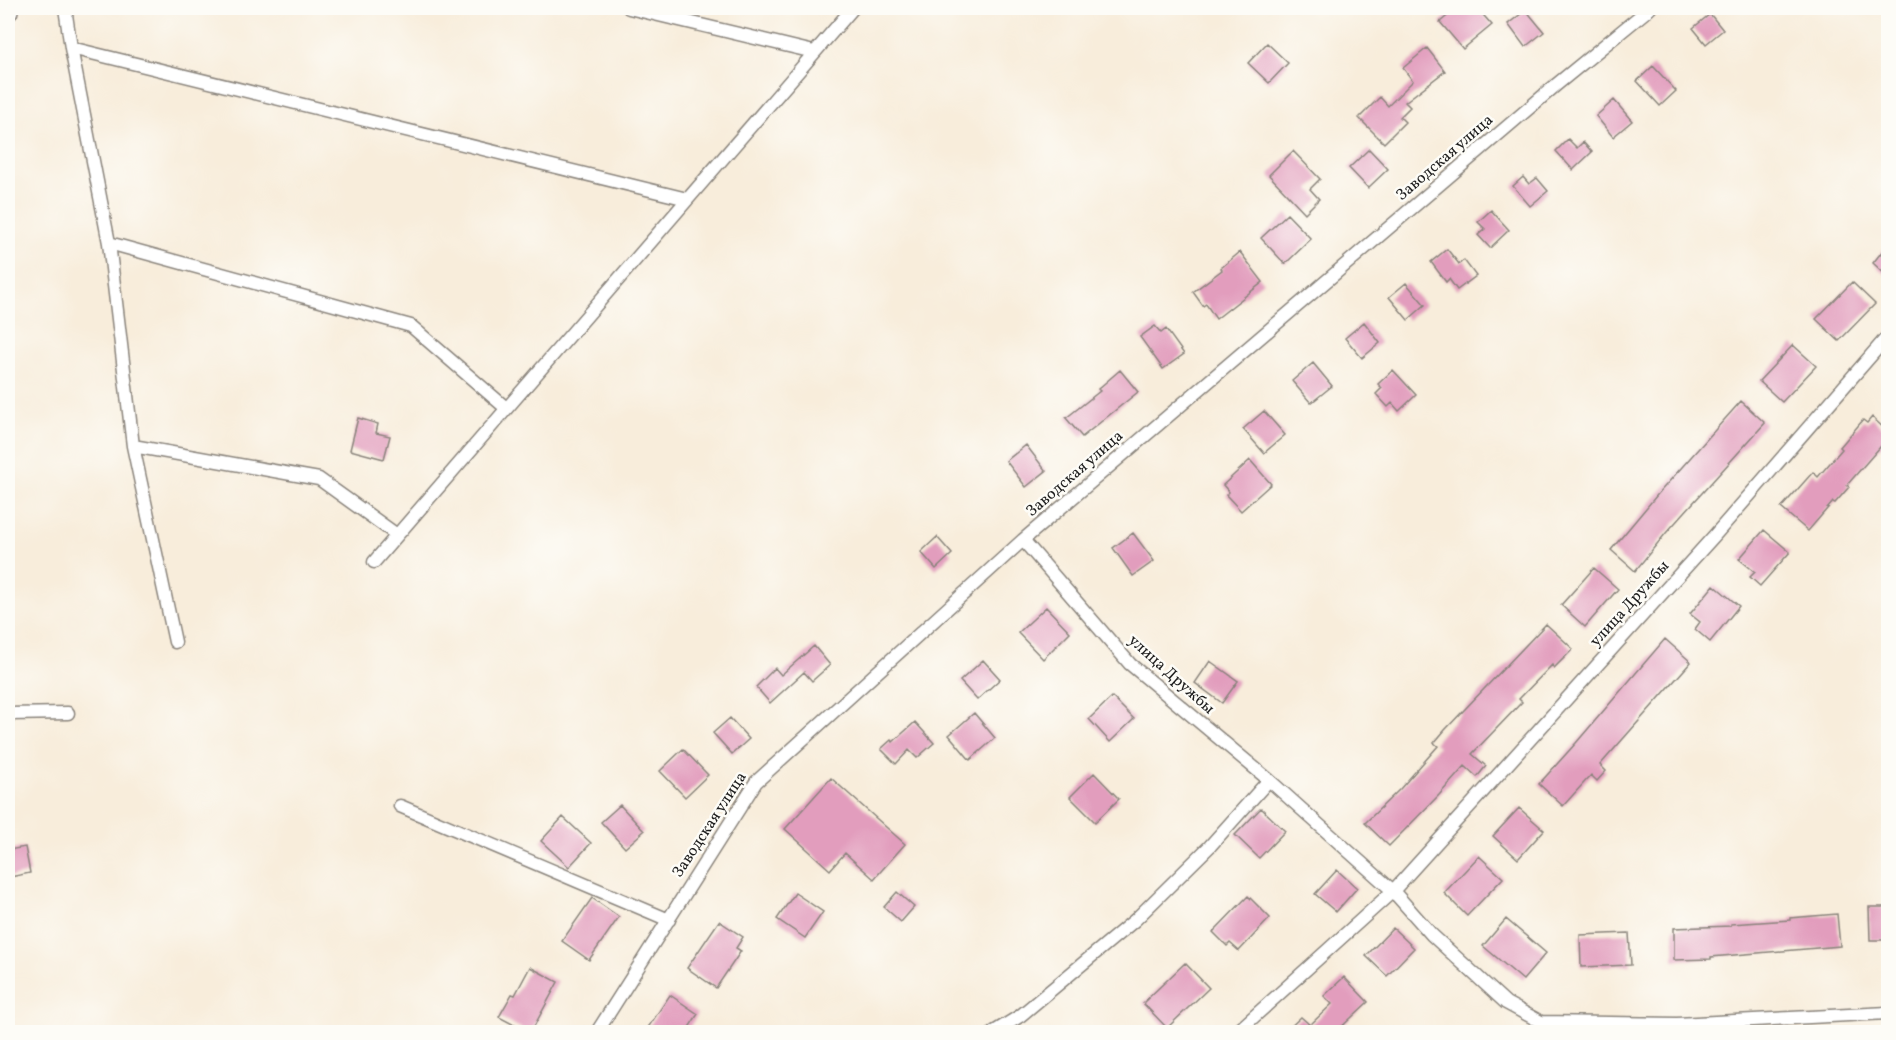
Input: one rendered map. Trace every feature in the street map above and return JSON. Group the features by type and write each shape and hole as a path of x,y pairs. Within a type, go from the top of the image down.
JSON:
{"street":[{"path":"8,14 11,13 12,8"},
{"path":"65,8 109,243 133,446 175,642"},
{"path":"629,8 814,52"},
{"path":"374,562 853,8"},
{"name":"Заводская улица","path":"597,1032 756,782 1023,540 1556,85 1650,8"},
{"path":"71,48 687,199"},
{"path":"109,243 411,326 506,408"},
{"name":"улица Дружбы","path":"1238,1032 1393,891 1714,536 1888,336"},
{"path":"133,446 319,479 397,535"},
{"name":"улица Дружбы","path":"1023,540 1130,664 1269,780 1393,891 1432,935 1506,1003 1541,1022 1677,1028 1888,1013"},
{"path":"8,714 68,714"},
{"path":"994,1032 1020,1016 1135,920 1210,846 1269,780"},
{"path":"400,806 669,920"}],"building":[{"path":"1457,8 1477,8 1492,25 1463,49 1440,22"},
{"path":"1526,10 1544,32 1525,47 1508,24"},
{"path":"1710,14 1723,30 1706,44 1693,28"},
{"path":"1267,43 1288,63 1269,83 1248,63"},
{"path":"1427,48 1445,71 1405,102 1410,107 1400,117 1405,122 1384,143 1359,118 1380,97 1388,106 1413,81 1403,68"},
{"path":"1653,66 1676,91 1660,106 1637,81"},
{"path":"1614,100 1632,121 1613,137 1596,116"},
{"path":"1568,139 1577,148 1583,142 1592,152 1573,170 1556,151"},
{"path":"1369,149 1388,169 1368,188 1349,168"},
{"path":"1293,151 1320,179 1310,189 1319,199 1305,213 1269,175"},
{"path":"1523,177 1529,184 1537,178 1548,191 1530,206 1513,186"},
{"path":"1491,210 1509,230 1490,248 1478,235 1485,229 1478,222"},
{"path":"1287,214 1311,239 1285,264 1261,238"},
{"path":"1888,244 1888,277 1873,263"},
{"path":"1447,249 1459,264 1464,260 1476,276 1457,290 1449,279 1446,282 1431,262"},
{"path":"1240,252 1263,282 1216,319 1206,304 1203,306 1193,292 1222,270 1221,268"},
{"path":"1852,282 1875,304 1839,341 1816,319"},
{"path":"1406,283 1425,305 1408,320 1389,297"},
{"path":"1364,322 1380,343 1362,358 1345,338"},
{"path":"1155,326 1161,333 1166,329 1184,354 1163,369 1140,337"},
{"path":"1793,345 1816,366 1782,402 1759,381"},
{"path":"1313,363 1332,386 1311,403 1292,381"},
{"path":"1120,370 1138,392 1082,437 1066,418 1100,391 1098,389"},
{"path":"1393,370 1416,395 1399,411 1392,403 1388,407 1376,394 1382,388 1378,384"},
{"path":"1741,401 1765,423 1635,571 1611,550"},
{"path":"1264,411 1285,435 1264,453 1243,429"},
{"path":"1872,417 1888,432 1888,438 1847,485 1849,487 1808,531 1781,508 1813,472 1818,477 1863,420 1867,423"},
{"path":"358,418 378,424 376,433 390,436 384,459 350,450"},
{"path":"1026,445 1046,471 1026,487 1006,461"},
{"path":"1250,460 1271,484 1241,511 1226,495 1229,492 1223,485"},
{"path":"1764,530 1790,552 1760,586 1750,577 1755,572 1739,559"},
{"path":"1133,533 1154,561 1133,576 1113,548"},
{"path":"937,537 952,554 936,569 921,552"},
{"path":"1594,568 1618,589 1585,627 1561,605"},
{"path":"1714,585 1739,606 1710,642 1695,629 1700,622 1690,614"},
{"path":"1046,607 1070,632 1043,659 1018,633"},
{"path":"1546,624 1573,649 1554,668 1552,665 1519,699 1522,702 1472,754 1486,766 1477,777 1465,766 1389,846 1365,823 1400,789 1438,746 1434,743 1445,730"},
{"path":"1665,639 1691,662 1600,765 1606,771 1597,781 1591,775 1563,806 1539,784"},
{"path":"814,646 830,665 812,681 804,672 770,703 756,687 775,668 781,675"},
{"path":"983,660 1000,679 977,700 960,681"},
{"path":"1210,661 1238,681 1222,703 1195,683"},
{"path":"1112,697 1134,719 1110,742 1089,719"},
{"path":"974,713 995,738 970,760 949,735"},
{"path":"730,718 749,739 732,754 713,733"},
{"path":"915,722 934,743 917,758 909,750 896,764 881,749 891,740 893,742"},
{"path":"683,749 708,775 685,797 660,771"},
{"path":"1094,773 1119,799 1095,822 1070,797"},
{"path":"831,778 905,844 874,879 845,853 830,870 785,829"},
{"path":"620,805 644,831 625,848 601,822"},
{"path":"1261,808 1285,831 1259,858 1235,835"},
{"path":"1519,808 1544,830 1518,859 1493,836"},
{"path":"563,817 591,843 569,867 541,841"},
{"path":"25,847 30,873 10,877 8,850"},
{"path":"1479,856 1503,878 1467,916 1444,893"},
{"path":"1337,870 1357,888 1336,912 1315,894"},
{"path":"897,892 914,907 901,922 884,907"},
{"path":"795,893 823,912 805,938 777,919"},
{"path":"1248,896 1270,918 1239,951 1230,943 1227,946 1213,932"},
{"path":"592,898 619,917 589,960 562,941"},
{"path":"1869,907 1888,907 1888,940 1870,940"},
{"path":"1837,914 1840,946 1711,957 1711,959 1674,960 1674,928 1731,926 1731,924"},
{"path":"1506,919 1546,953 1523,980 1483,946"},
{"path":"719,921 743,937 736,948 741,951 716,988 687,968"},
{"path":"1393,928 1414,948 1387,976 1366,956"},
{"path":"1629,933 1631,965 1581,967 1580,935"},
{"path":"1185,963 1209,988 1167,1028 1143,1003"},
{"path":"530,967 558,982 531,1032 528,1032 499,1017 512,994 515,995"},
{"path":"1344,977 1368,1002 1336,1032 1285,1032 1301,1017 1310,1025 1332,1004 1324,996"},
{"path":"670,995 698,1014 686,1032 645,1032"}]}
